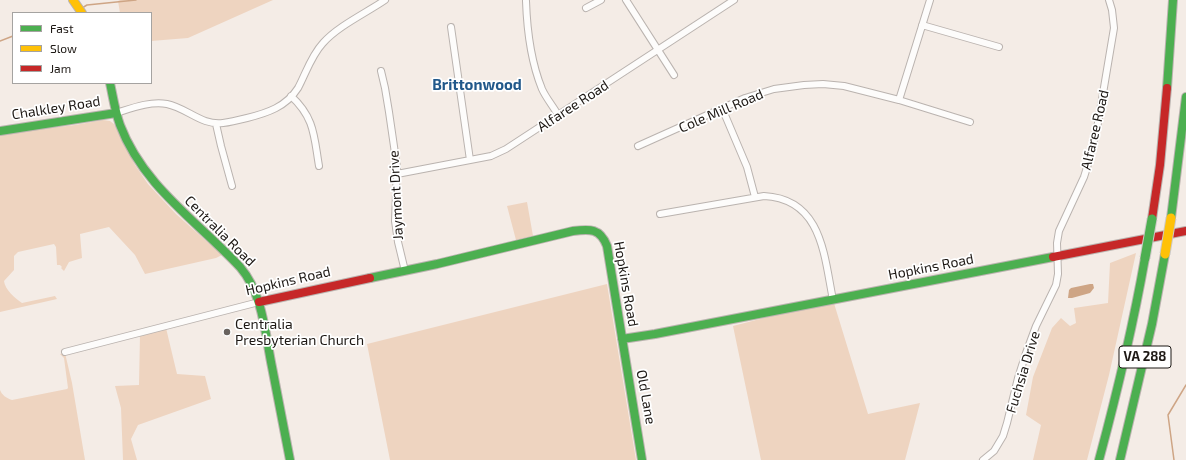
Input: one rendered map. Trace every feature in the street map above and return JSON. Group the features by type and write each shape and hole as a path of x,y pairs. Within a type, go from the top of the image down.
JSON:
{"main road":[{"name":"VA 288","path":"1099,460 1127,350 1152,219 1169,81 1173,0"},
{"name":"Centralia Road","path":"110,84 116,113 126,139 136,158 151,179 175,206 239,266 251,283 259,302 290,460"},
{"name":"VA 288","path":"1120,460 1146,351 1165,254 1186,97"},
{"name":"Chalkley Road","path":"0,131 116,113"},
{"name":"Hopkins Road","path":"259,302 405,271 573,231 588,229 601,235 606,242 622,339 661,333 1186,231"},
{"name":"Old Lane","path":"622,339 642,460"}],"street":[{"path":"116,113 148,104 160,103 175,106 204,121 216,124 232,122 268,112 280,106 298,88 313,57 324,42 343,27 385,0"},
{"path":"586,8 601,0"},
{"path":"626,0 674,75"},
{"name":"Alfaree Road","path":"397,174 491,156 506,150 734,0"},
{"path":"899,100 930,0"},
{"name":"Alfaree Road","path":"1058,255 1059,231 1085,175 1098,123 1114,28 1109,0"},
{"path":"526,1 527,25 535,68 546,96 558,115"},
{"path":"922,24 999,47"},
{"path":"451,27 470,160"},
{"name":"Jaymont Drive","path":"381,71 390,112 397,174 395,221 405,271"},
{"name":"Cole Mill Road","path":"638,146 744,98 774,89 804,85 823,84 844,86 899,100 970,122"},
{"path":"291,96 303,108 311,122 319,166"},
{"path":"722,108 747,167 755,197"},
{"path":"216,124 232,186"},
{"path":"660,214 764,196 781,198 796,205 808,215 820,238 833,300"},
{"name":"Fuchsia Drive","path":"983,460 990,455 997,446 1005,431 1018,378 1026,353 1036,326 1056,285 1058,274 1058,255"},
{"name":"Hopkins Road","path":"65,352 259,302"}],"shaded area":[{"path":"273,0 188,38 152,41 152,12 120,12 118,1"},
{"path":"103,120 110,121 114,124 135,165 148,184 176,214 222,255 216,258 145,274 135,255 109,227 80,234 82,258 69,262 64,271 60,265 57,265 56,247 54,244 18,252 14,256 14,270 4,281 8,291 22,303 55,296 57,299 0,312 0,134"},
{"path":"527,202 533,236 516,240 507,206"},
{"path":"1136,253 1109,375 1087,460 1033,460 1041,425 1026,415 1033,377 1052,328 1061,318 1070,326 1076,323 1074,308 1108,303 1110,263"},
{"path":"607,284 636,460 390,460 367,344"},
{"path":"1093,284 1094,288 1090,293 1068,298 1069,290 1071,288"},
{"path":"833,300 868,414 920,403 905,460 761,460 733,326"},
{"path":"166,328 177,374 205,376 211,399 138,425 131,439 137,460 123,460 121,408 115,386 139,385 140,335"},
{"path":"65,353 72,383 85,460 0,460 0,390 4,396 12,400 67,389 64,358 60,354"}],"waterway":[{"path":"82,8 87,5 136,0"},
{"path":"0,41 12,36"},
{"path":"1174,460 1168,415 1186,385"}],"traffic: fast":[{"path":"1167,88 1173,0"},
{"path":"110,84 120,125 130,147 142,166 172,202 240,267 254,289 265,328 290,460"},
{"path":"1171,218 1186,97"},
{"path":"0,131 116,113"},
{"path":"1145,258 1152,219"},
{"path":"370,278 437,264 573,231 589,230 598,233 607,246 642,460"},
{"path":"1120,460 1152,324 1165,254"},
{"path":"622,339 655,334 1053,257"},
{"path":"1099,460 1124,359 1145,258"}],"traffic: slow":[{"path":"73,0 81,12"},
{"path":"1165,254 1171,218"}],"traffic: jam":[{"path":"1152,219 1160,165 1167,88"},
{"path":"1053,257 1186,231"},
{"path":"259,302 370,278"}],"place":[{"name":"Centralia Presbyterian Church","path":"227,332"}],"district":[{"name":"Brittonwood","path":"477,85"}]}
